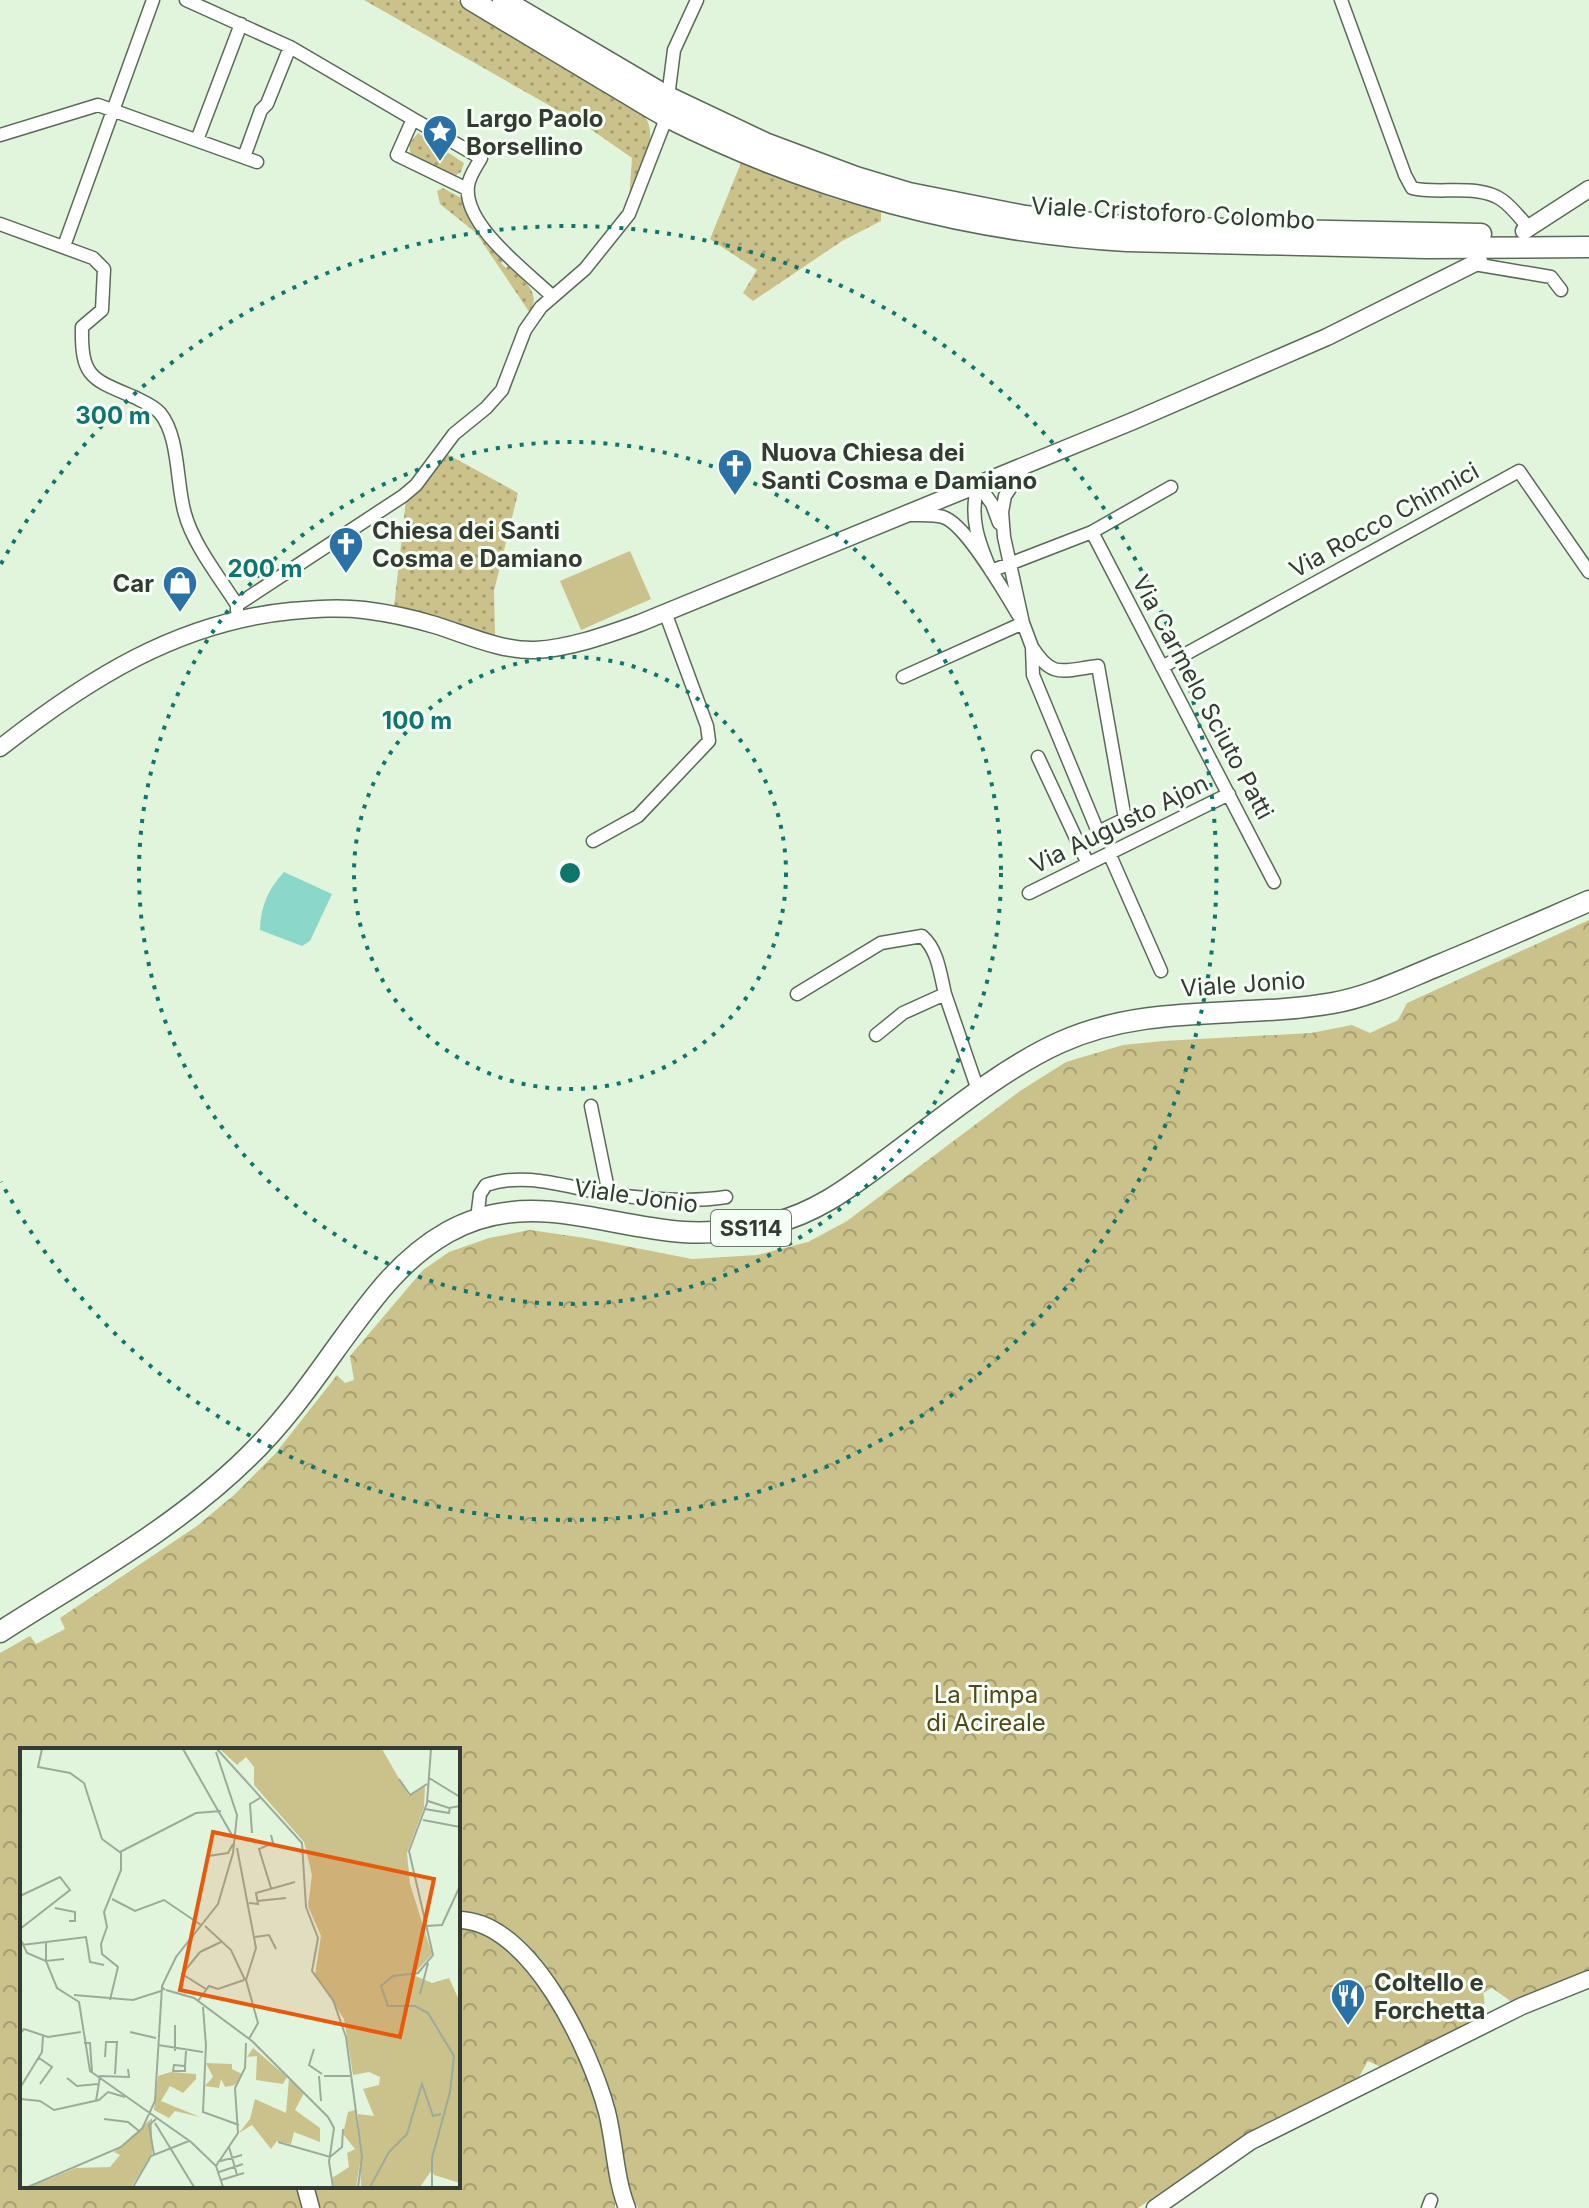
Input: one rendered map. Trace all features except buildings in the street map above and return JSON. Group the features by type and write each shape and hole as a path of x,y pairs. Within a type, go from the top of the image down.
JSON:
{"main road":[{"name":"Viale Cristoforo Colombo","path":"471,0 761,161 848,192 965,223 1079,239 1194,244 1589,247"},
{"name":"Viale Cristoforo Colombo","path":"503,0 668,107 856,177 909,193 1025,216 1131,227 1426,234 1589,234"},
{"name":"Viale Jonio","path":"0,1632 174,1520 216,1486 286,1416 377,1292 400,1267 451,1230 500,1213 537,1210 683,1232 747,1229 779,1221 824,1204 1030,1058 1091,1030 1154,1016 1336,1003 1398,982 1589,901"}],"street":[{"path":"64,246 153,0"},
{"path":"186,0 290,47 481,158 467,189 479,225 552,296"},
{"path":"0,748 76,692 126,663 237,612 322,547 416,485 454,434 486,408 502,390 525,330 541,307 585,269 629,214 668,107 674,50 697,0"},
{"path":"1341,0 1412,188 1479,192 1499,198 1526,230 1589,189"},
{"path":"197,140 241,24"},
{"path":"244,157 261,110 267,104 290,47"},
{"path":"0,135 98,105 257,162"},
{"path":"408,116 397,155 467,189"},
{"path":"0,224 93,258 104,269 102,310 82,327 82,351 88,370 96,381 141,400 160,413 176,455 177,480 185,516 237,612"},
{"path":"237,612 361,610 423,622 504,647 532,650 562,647 665,612 1026,465 1327,337 1476,262 1551,277 1561,290"},
{"path":"1004,537 1002,512 1005,496 1026,465"},
{"name":"Via Rocco Chinnici","path":"1162,667 1519,471 1589,572"},
{"path":"978,484 992,504 1004,537 1023,623 1032,647 1043,664 1053,671 1098,666 1125,819 1098,832 1033,675 1032,647"},
{"path":"978,484 973,513 976,535 991,571"},
{"path":"991,571 1092,532 1171,487"},
{"path":"900,516 942,517 954,523 991,571 1023,623"},
{"name":"Via Carmelo Sciuto Patti","path":"1092,532 1274,882"},
{"path":"593,841 638,816 709,741 707,726 665,612"},
{"path":"903,677 1023,623"},
{"path":"1038,757 1088,864"},
{"name":"Via Augusto Ajon","path":"1029,893 1229,794"},
{"path":"1109,853 1161,971"},
{"path":"797,994 881,943 922,936 935,953 945,994 979,1093"},
{"path":"876,1035 903,1013 945,994"},
{"path":"591,1106 609,1194"},
{"path":"477,1219 480,1194 486,1185 497,1181 529,1179 655,1199 726,1197"},
{"path":"460,1920 489,1926 523,1952 570,2018 594,2072 607,2113 627,2208"},
{"path":"1155,2208 1251,2141 1522,2006 1589,1979"},
{"path":"306,2188 311,2208"}],"green space":[{"path":"364,0 457,0 643,114 648,123 650,145 629,200 632,158 589,128"},
{"path":"418,133 464,163 461,172 451,175 411,155 409,144"},
{"path":"741,163 832,198 881,212 881,221 842,241 753,301 743,293 757,270 710,239"},
{"path":"443,188 463,199 473,226 504,260 501,263 506,268 509,265 529,287 534,298 530,313 476,233 440,204 437,191"},
{"path":"445,453 518,493 494,591 495,635 394,607 406,500 418,491"},
{"path":"630,551 651,599 581,630 560,581"},
{"name":"La Timpa di Acireale","path":"1589,920 1589,1973 1512,2002 1492,1988 1483,1993 1481,2011 1465,2025 1383,2068 1368,2061 1359,2077 1251,2131 1138,2208 638,2208 636,2204 615,2203 615,2208 0,2208 0,1653 30,1636 36,1644 65,1629 60,1618 197,1526 234,1495 275,1454 337,1375 345,1383 354,1380 350,1356 423,1270 449,1252 489,1238 530,1230 692,1259 757,1255 808,1242 847,1221 1020,1091 1066,1062 1123,1045 1311,1033 1352,1025 1370,1033 1398,1020 1407,1003"}],"water":[{"path":"284,872 332,894 310,941 302,946 260,930 266,899"}],"place":[{"name":"Largo Paolo Borsellino","path":"440,163"},
{"name":"Nuova Chiesa dei Santi Cosma e Damiano","path":"735,497"},
{"name":"Chiesa dei Santi Cosma e Damiano","path":"346,575"},
{"name":"Car","path":"180,614"},
{"name":"Coltello e Forchetta","path":"1348,2027"}]}
